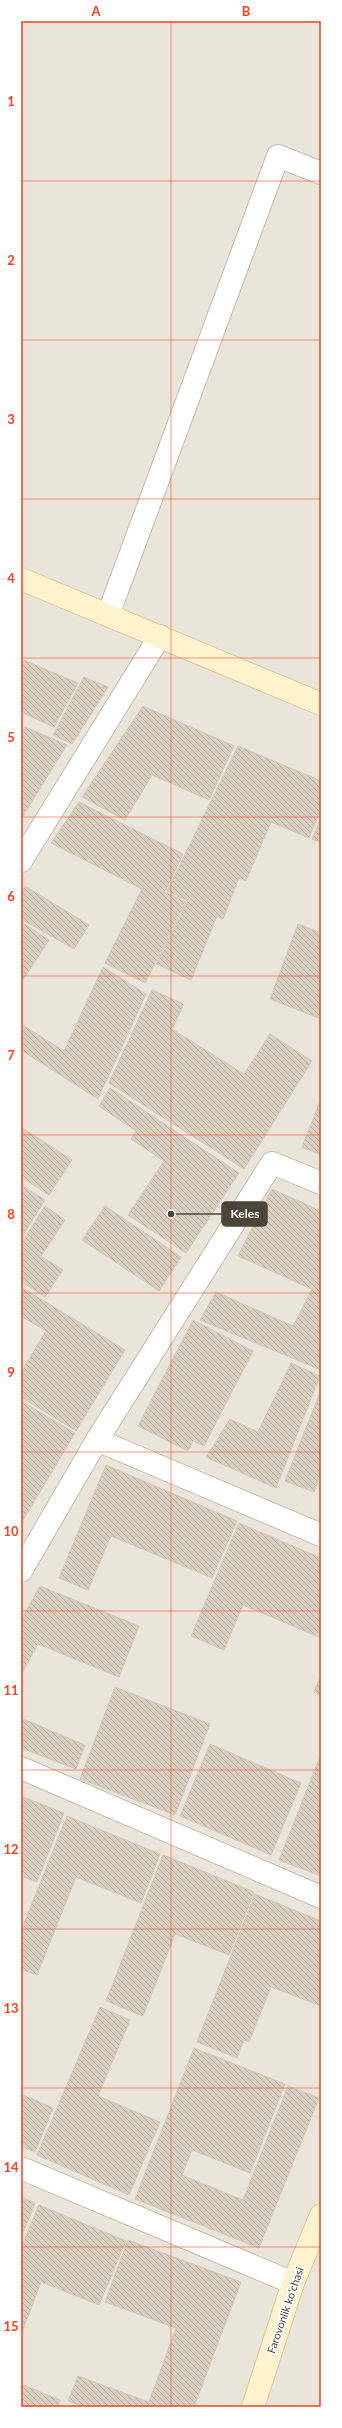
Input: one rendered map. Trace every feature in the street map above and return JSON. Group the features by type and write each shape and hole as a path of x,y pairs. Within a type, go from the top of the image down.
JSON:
{"street":[{"path":"108,615 278,156 321,173"},
{"path":"21,579 321,704"},
{"path":"21,861 160,636"},
{"path":"21,1571 97,1440 272,1163 321,1183"},
{"path":"97,1440 321,1535"},
{"path":"21,1768 321,1897"},
{"path":"21,2168 293,2283"},
{"name":"Farovonlik koʻchasi","path":"253,2407 293,2283 321,2215"}],"shaded area":[{"path":"21,21 321,21 321,2407 21,2407"}],"building":[{"path":"21,659 78,683 54,727 21,712"},
{"path":"84,677 108,687 72,744 53,735"},
{"path":"143,706 234,746 209,800 152,775 125,820 82,797"},
{"path":"25,727 67,745 21,819 21,734"},
{"path":"238,746 321,781 321,809 309,838 271,822 246,881 239,878 223,919 217,916 191,980 156,964 188,901 167,891"},
{"path":"79,802 183,854 165,892 186,902 145,983 105,963 142,889 51,843"},
{"path":"321,818 321,842 312,839"},
{"path":"25,886 89,925 74,949 21,919 21,891"},
{"path":"21,922 49,940 21,983"},
{"path":"298,924 321,933 321,1019 270,999"},
{"path":"103,967 146,994 98,1099 21,1050 21,1024 64,1051"},
{"path":"152,990 184,1004 172,1029 244,1074 270,1034 312,1061 244,1169 109,1083"},
{"path":"110,1088 239,1173 186,1253 128,1215 164,1161 131,1139 136,1131 99,1106"},
{"path":"321,1099 321,1155 302,1147"},
{"path":"21,1127 72,1160 49,1195 21,1177"},
{"path":"24,1187 45,1200 21,1238 21,1192"},
{"path":"272,1189 321,1211 321,1370 200,1320 216,1292 293,1326 312,1289 238,1256"},
{"path":"45,1206 65,1220 41,1256 63,1270 45,1297 21,1281 21,1244"},
{"path":"105,1206 181,1257 159,1291 82,1240"},
{"path":"21,1287 125,1350 76,1431 21,1397 21,1372 46,1331 21,1316"},
{"path":"193,1320 253,1351 204,1446 193,1441 188,1451 138,1426"},
{"path":"291,1363 320,1376 276,1488 206,1457 230,1419 258,1432"},
{"path":"321,1390 321,1473 314,1492 285,1481"},
{"path":"21,1401 75,1433 22,1522 21,1522"},
{"path":"106,1465 237,1521 212,1578 111,1536 88,1590 59,1578"},
{"path":"239,1523 321,1558 321,1638 243,1605 224,1650 191,1636"},
{"path":"40,1586 139,1626 119,1677 38,1644 21,1675 21,1620"},
{"path":"321,1675 321,1696 314,1692"},
{"path":"115,1687 210,1724 175,1815 80,1779"},
{"path":"21,1718 85,1745 76,1769 21,1748"},
{"path":"210,1744 301,1783 271,1855 180,1816"},
{"path":"321,1754 321,1876 279,1860"},
{"path":"21,1796 64,1813 37,1882 21,1876"},
{"path":"67,1816 160,1854 141,1903 76,1877 37,1975 21,1969 21,1931"},
{"path":"163,1855 254,1892 229,1955 175,1934 143,2016 106,2001"},
{"path":"255,1894 321,1921 321,2006 271,1987 249,2042 244,2040 237,2058 197,2042"},
{"path":"100,2007 130,2020 98,2096 160,2122 129,2195 37,2155"},
{"path":"194,2048 285,2084 250,2173 192,2150 182,2175 243,2200 288,2086 319,2098 259,2248 135,2199"},
{"path":"21,2094 53,2108 35,2152 21,2146"},
{"path":"21,2197 35,2203 21,2238"},
{"path":"39,2205 126,2241 99,2305 41,2282 21,2335 21,2248"},
{"path":"128,2240 241,2282 194,2407 84,2407 68,2401 78,2376 149,2402 176,2328 105,2302"},
{"path":"21,2384 60,2400 58,2407 21,2407"}],"place":[{"name":"Keles","path":"171,1214"}]}
